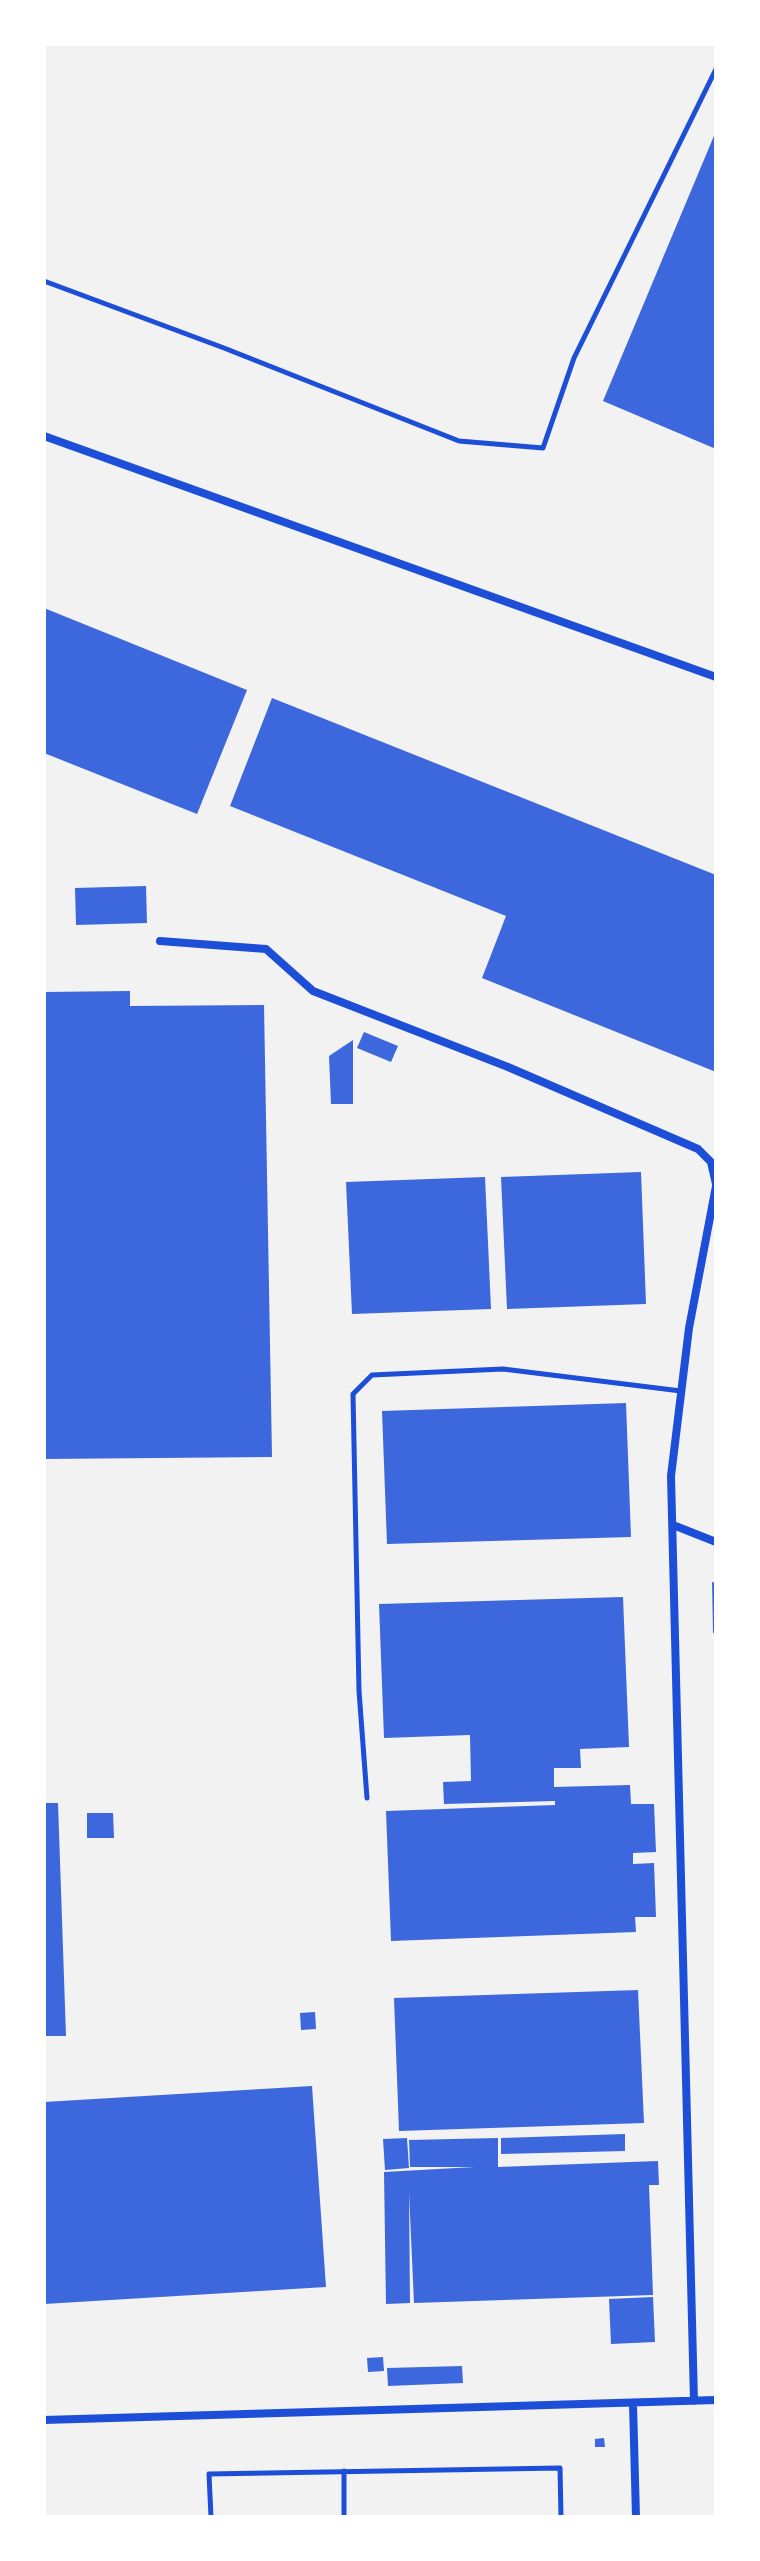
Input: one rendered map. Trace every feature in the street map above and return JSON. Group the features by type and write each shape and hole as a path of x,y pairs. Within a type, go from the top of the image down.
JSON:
{"street":[{"path":"44,436 716,677"},
{"path":"160,941 266,949 313,991 508,1067 698,1149 711,1162 716,1185 689,1328 671,1476 694,2401"},
{"path":"673,1525 716,1542"},
{"path":"44,2420 716,2400"},
{"path":"633,2404 636,2517"}],"lane":[{"path":"44,281 459,441 543,448 574,358 716,69"},
{"path":"367,1798 359,1691 353,1394 372,1375 503,1369 681,1391"},
{"path":"211,2517 209,2474 560,2468 561,2517"},
{"path":"344,2471 344,2517"}],"building":[{"path":"716,131 716,449 603,401"},
{"path":"44,608 247,690 197,814 44,753"},
{"path":"272,698 716,875 716,1072 482,978 506,916 230,806"},
{"path":"146,886 147,923 76,925 75,888"},
{"path":"130,991 130,1006 264,1005 272,1457 44,1459 44,992"},
{"path":"364,1032 398,1046 391,1062 357,1048"},
{"path":"353,1040 353,1104 331,1104 329,1056"},
{"path":"641,1172 646,1304 507,1309 501,1177"},
{"path":"485,1177 491,1309 352,1314 346,1182"},
{"path":"626,1403 631,1537 387,1544 382,1411"},
{"path":"712,1582 716,1583 716,1633 713,1633"},
{"path":"623,1597 629,1747 580,1749 581,1768 554,1768 554,1787 630,1785 631,1804 654,1804 656,1852 633,1853 633,1864 654,1863 656,1917 635,1917 636,1932 391,1941 386,1811 555,1805 555,1801 444,1804 443,1782 471,1781 470,1735 384,1738 379,1604"},
{"path":"44,1803 58,1803 66,2036 44,2036"},
{"path":"87,1813 113,1813 114,1838 87,1838"},
{"path":"638,1990 644,2123 399,2131 394,1998"},
{"path":"315,2012 316,2029 301,2030 300,2013"},
{"path":"312,2086 326,2287 44,2304 44,2102"},
{"path":"625,2134 625,2151 501,2154 501,2138"},
{"path":"407,2138 409,2168 385,2170 383,2139"},
{"path":"498,2138 498,2167 658,2161 659,2185 649,2185 653,2295 414,2303 409,2192 410,2303 386,2304 384,2172 474,2167 410,2167 409,2140"},
{"path":"653,2297 655,2342 611,2344 609,2299"},
{"path":"383,2357 384,2371 368,2372 367,2358"},
{"path":"462,2366 463,2383 388,2386 387,2368"},
{"path":"604,2438 605,2447 595,2447 595,2439"}]}
